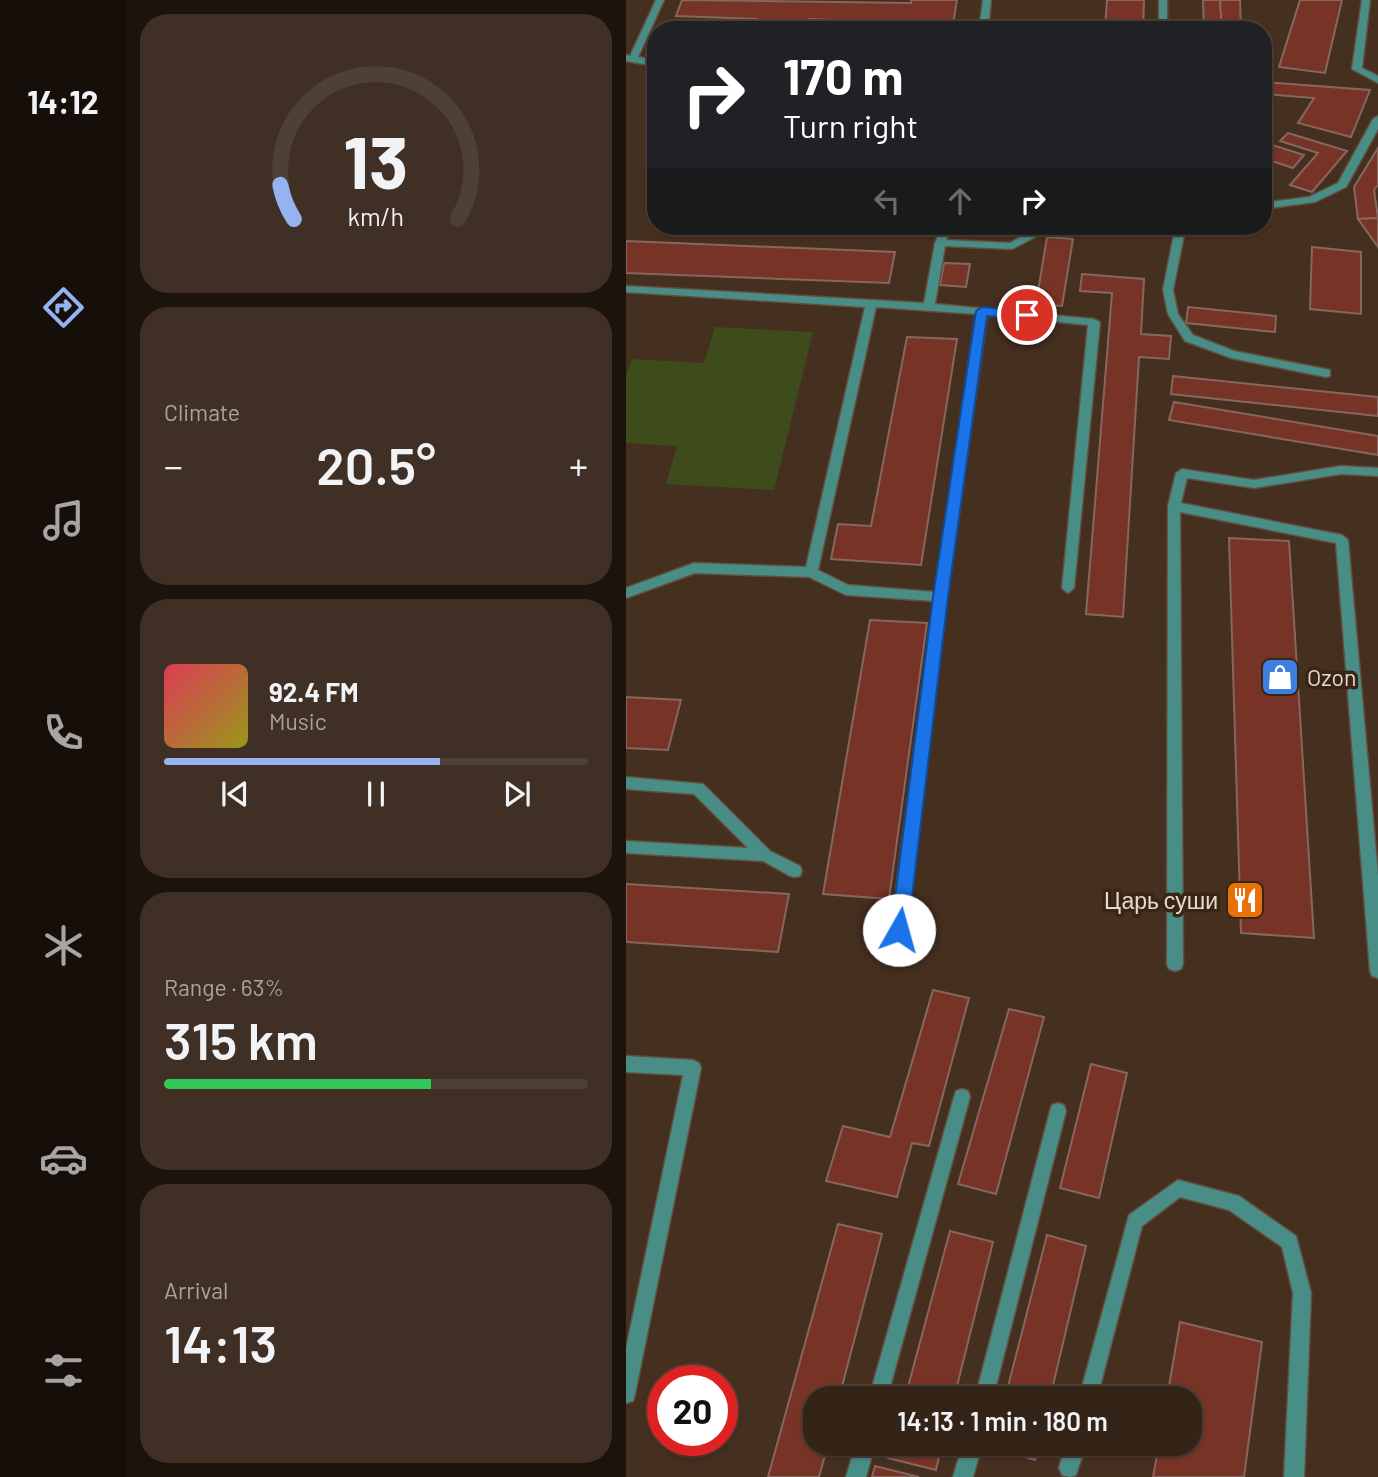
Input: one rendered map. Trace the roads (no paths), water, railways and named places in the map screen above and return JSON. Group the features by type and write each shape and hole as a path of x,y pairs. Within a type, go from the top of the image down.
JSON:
{"lane":[{"path":"649,21 660,0"},
{"path":"984,21 987,0"},
{"path":"1163,0 1163,21"},
{"path":"1366,0 1357,69 1377,80"},
{"path":"647,24 629,58 647,61"},
{"path":"1272,205 1311,200 1342,185 1377,119"},
{"path":"929,307 943,235"},
{"path":"940,243 1012,246 1033,235"},
{"path":"1179,235 1168,290 1173,314 1190,338 1231,354 1326,373"},
{"path":"626,289 872,302 1094,322 1068,587"},
{"path":"811,572 872,302"},
{"path":"899,930 941,597 982,311"},
{"path":"1175,964 1174,506 1182,473 1254,484 1341,470 1377,472"},
{"path":"1174,506 1342,540 1377,971"},
{"path":"626,593 694,568 811,572 846,590 941,597"},
{"path":"626,783 698,788 765,855 795,871"},
{"path":"626,847 765,855"},
{"path":"626,1065 693,1068 626,1394"},
{"path":"881,1386 962,1097"},
{"path":"987,1386 1058,1111"},
{"path":"1091,1386 1135,1221 1178,1188 1233,1202 1290,1242 1302,1293 1294,1477"},
{"path":"856,1477 862,1456"},
{"path":"963,1477 969,1456"},
{"path":"1069,1468 1072,1456"}],"place":[{"name":"Ozon","path":"1280,677"},
{"name":"Царь суши","path":"1245,900"}]}
